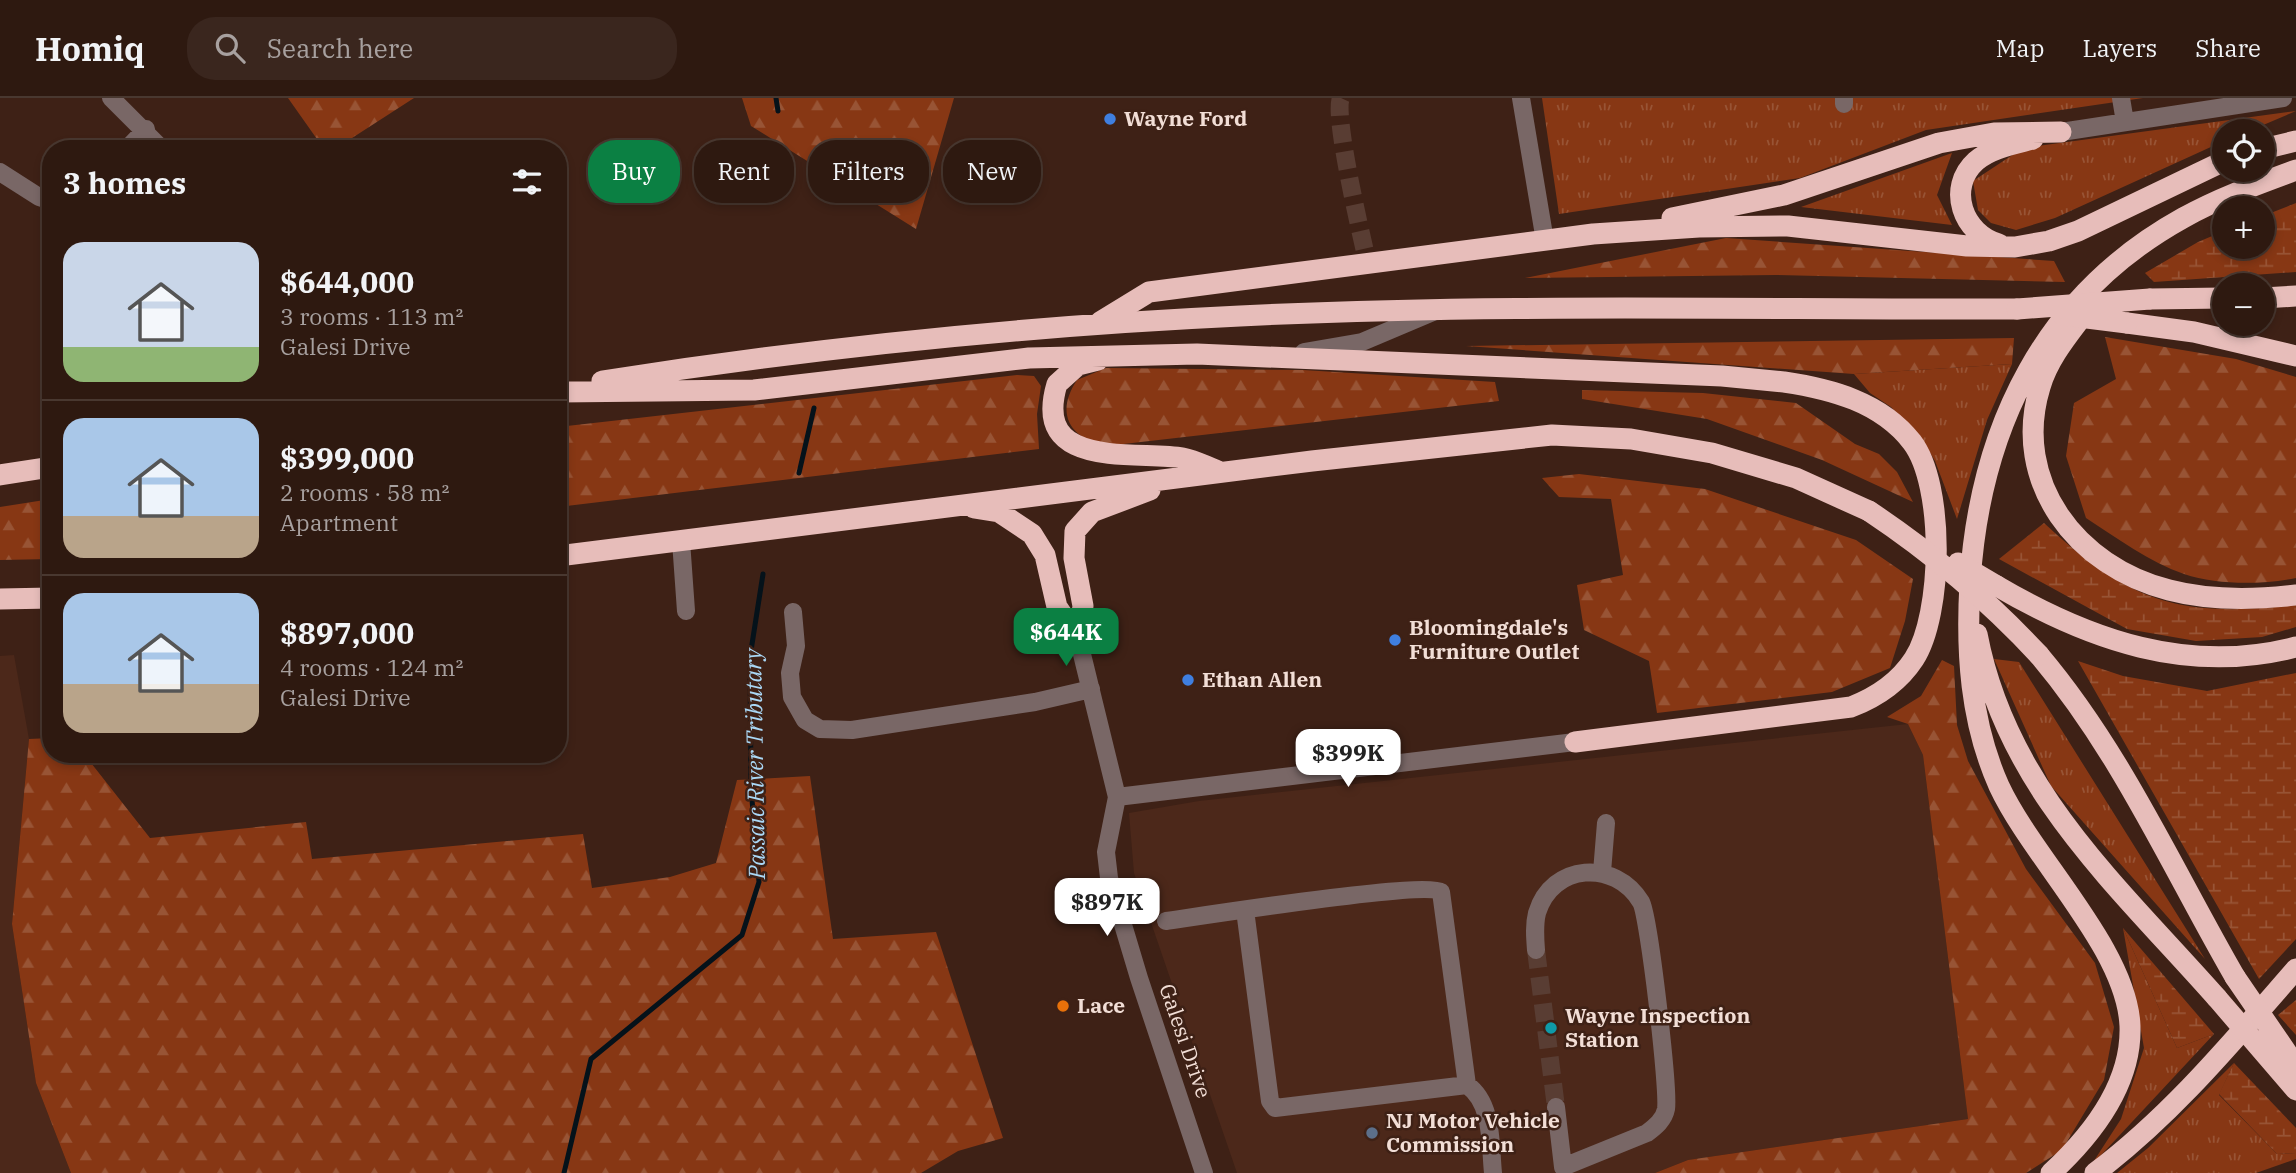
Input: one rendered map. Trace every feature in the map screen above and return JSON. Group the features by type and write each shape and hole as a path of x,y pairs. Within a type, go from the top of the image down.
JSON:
{"highway":[{"path":"1096,324 1149,292 1593,234 1784,195 1939,143 1994,133 2061,132"},
{"path":"2015,247 1996,243 1975,232 1962,210 1960,196 1963,182 1976,161 1987,154 2061,132"},
{"path":"2275,146 2296,141"},
{"path":"1593,234 1788,226 1967,246 2015,247 2049,241 2078,231 2212,167"},
{"path":"2051,1173 2082,1140 2114,1093 2129,1049 2127,1003 2110,960 2027,837 2011,810 1986,753 1969,666 1970,577 1984,479 1997,433 2055,326 2126,257 2152,237 2210,204 2296,170"},
{"path":"2126,257 2051,360 2040,384 2032,447 2035,466 2050,503 2062,521 2098,554 2142,581 2167,590 2218,598 2296,595"},
{"path":"2275,297 2296,296"},
{"path":"567,389 745,360 1096,324 1436,310 2017,309 2150,299 2212,298"},
{"path":"2017,309 2194,332 2296,356"},
{"path":"1117,355 1078,365 1057,384 1054,411 1065,436 1089,451 1184,458 1221,472"},
{"path":"567,390 754,390 1028,358 1117,355 1282,356 1784,382 1836,393 1860,402 1899,427 1914,444 1924,462 1935,502 1932,607 1923,643 1902,674 1871,699 1828,711 1574,742"},
{"path":"567,555 1466,442 1552,435 1591,436 1672,444 1757,465 1796,478 1869,511 1997,586 2077,628 2145,649 2213,656 2246,655 2296,647"},
{"path":"0,475 42,468"},
{"path":"1079,638 1083,606 1073,545 1074,531 1081,521 1104,506 1187,477"},
{"path":"940,506 999,512 1032,534 1045,555 1057,607 1079,638"},
{"path":"1869,511 1914,541 1977,592 2039,655 2066,687 2111,753 2235,977 2296,1066"},
{"path":"1970,577 1978,637 1989,682 2005,727 2025,769 2058,817 2296,1090"},
{"path":"0,599 42,598"},
{"path":"2095,1173 2136,1140 2186,1093 2296,969"}],"street":[{"path":"111,98 154,140"},
{"path":"1521,98 1545,241"},
{"path":"2122,98 2125,122"},
{"path":"2061,132 2283,98"},
{"path":"136,140 145,130"},
{"path":"0,172 42,198"},
{"path":"1282,356 1362,342 1436,310"},
{"path":"681,541 686,611"},
{"path":"793,612 796,646 790,673 792,697 805,720 820,729 852,730 1035,702 1091,690"},
{"name":"Galesi Drive","path":"1079,638 1117,797 1106,852 1109,878 1204,1173"},
{"path":"1117,797 1574,742"},
{"path":"1602,872 1606,823"},
{"path":"1536,950 1538,912 1549,892 1565,877 1602,872 1618,878 1641,902 1664,1061 1666,1109 1658,1125 1647,1133 1563,1167 1556,1107"},
{"path":"1166,921 1430,888 1441,892 1467,1084"},
{"path":"1245,910 1270,1101 1275,1108 1467,1084 1479,1093 1485,1103 1493,1173"}],"shaded area":[{"path":"14,655 29,739 12,924 36,1083 71,1173 0,1173 0,656"},
{"path":"1908,724 1923,755 1968,1119 1688,1160 1655,1173 1237,1173 1134,873 1129,813 1199,801"}],"green space":[{"path":"288,98 414,98 349,140 318,140"},
{"path":"742,98 954,98 929,184 929,140 808,140 808,162 794,153 794,140 773,140 751,126"},
{"path":"1542,98 2143,98 1926,130 1800,178 1559,214"},
{"path":"2296,111 2275,120 2237,119"},
{"path":"2212,122 2212,146 2055,218 2016,230 1991,223 1978,210 1973,181 2023,148"},
{"path":"1952,153 1937,195 1952,225 1801,207"},
{"path":"874,203 924,203 916,229"},
{"path":"2296,203 2296,272 2212,273 2212,278 2154,282 2145,273 2212,236 2212,259 2275,259 2275,211"},
{"path":"1726,238 2054,261 2065,282 1775,275 1525,278"},
{"path":"2105,337 2236,359 2296,377 2296,578 2240,583 2197,578 2146,556 2086,518 2066,456 2074,403 2116,379"},
{"path":"2014,338 2012,364 1854,374 1466,346"},
{"path":"2012,364 1987,420 1957,519 1935,461 1923,441 1891,407 1870,393 1854,374"},
{"path":"1106,368 1303,370 1495,382 1499,401 1106,446 1083,437 1075,430 1069,422 1067,403 1077,380"},
{"path":"1017,375 1034,376 1041,386 1037,414 1039,449 567,506 567,426"},
{"path":"1582,390 1703,393 1796,403 1855,444 1879,454 1897,472 1913,502 1822,460 1707,419 1582,399"},
{"path":"1579,474 1705,489 1856,540 1913,579 1905,621 1890,668 1832,692 1657,713 1649,661 1584,630 1577,585 1623,575 1611,499 1559,497 1542,478"},
{"path":"42,500 42,559 0,560 0,507"},
{"path":"2044,523 2103,571 2131,588 2188,606 2220,609 2296,605 2296,627 2262,637 2196,641 2127,629 1999,559"},
{"path":"1994,659 2019,662 2205,959 2051,786"},
{"path":"1942,660 1954,666 1957,725 1968,761 2026,869 2095,963 2114,1027 2104,1080 2062,1150 2026,1173 1655,1173 1688,1160 1968,1119 1923,755 1908,724 1887,717 1921,696"},
{"path":"2078,661 2123,676 2207,691 2296,673 2296,939 2259,979"},
{"path":"42,738 42,763 91,763 150,838 306,822 312,859 583,834 592,888 670,877 716,863 737,780 810,776 833,939 936,932 1003,1138 958,1151 921,1173 71,1173 36,1083 12,924 29,739"},
{"path":"2123,928 2177,1048 2214,1034 2090,1167 2121,1119 2144,1048"},
{"path":"2123,928 2214,1034 2177,1048"},
{"path":"2296,1000 2296,1035 2278,1015"},
{"path":"2234,1063 2219,1095 2277,1154 2296,1153 2296,1159 2256,1173 2117,1173 2148,1148"},
{"path":"2234,1063 2296,1128 2296,1153 2277,1154 2219,1094"}],"waterway":[{"name":"Passaic River Tributary","path":"776,98 778,111"},
{"name":"Passaic River Tributary","path":"799,473 814,408"},
{"name":"Passaic River Tributary","path":"564,1173 591,1059 742,935 759,882 751,788 750,657 763,574"}],"tunnel":[{"path":"1341,98 1344,151 1368,264"},
{"path":"1536,950 1556,1107"}],"place":[{"name":"Wayne Ford","path":"1110,119"},
{"name":"Bloomingdale's Furniture Outlet","path":"1395,640"},
{"name":"Ethan Allen","path":"1188,680"},
{"name":"Lace","path":"1063,1006"},
{"name":"Wayne Inspection Station","path":"1551,1028"},
{"name":"NJ Motor Vehicle Commission","path":"1372,1133"}]}
